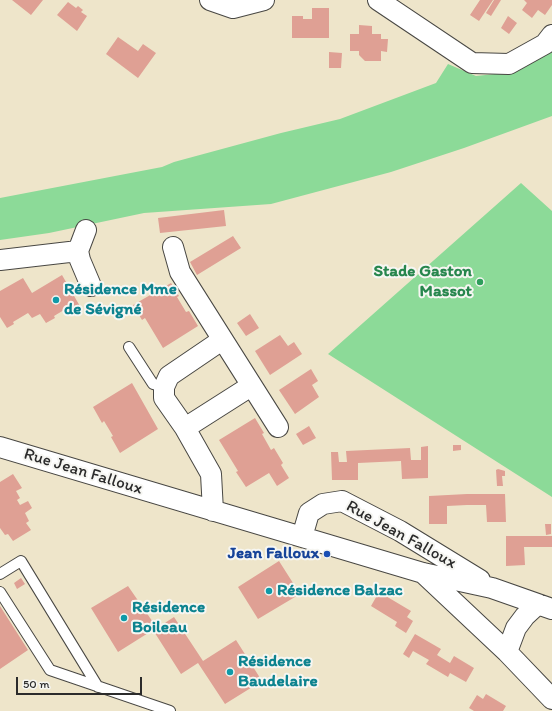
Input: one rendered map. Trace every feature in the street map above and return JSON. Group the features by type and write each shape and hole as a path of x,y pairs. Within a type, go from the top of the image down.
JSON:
{"street":[{"path":"210,0 233,8 264,0"},
{"path":"378,0 472,63 509,64 545,44 552,35"},
{"path":"86,230 78,252 91,286"},
{"path":"173,247 180,272 278,427"},
{"path":"0,260 78,252"},
{"path":"213,511 211,474 185,428 164,398 164,387 169,376 222,340"},
{"path":"185,428 251,386"},
{"name":"Rue Jean Falloux","path":"0,447 423,573 492,588 545,606"},
{"name":"Rue Jean Falloux","path":"302,537 309,513 323,504 342,501 400,531 492,588"},
{"name":"Rue Jean Falloux","path":"423,573 507,652 552,699"},
{"path":"507,652 516,628 526,616 545,606"}],"lane":[{"path":"130,347 153,384 164,387"},
{"path":"0,574 22,561 98,687"},
{"path":"0,592 50,670 170,711"}],"green space":[{"path":"552,51 552,116 464,148 391,172 271,204 144,213 49,233 0,240 0,198 162,167 174,162 281,133 340,119 436,83 448,64 476,76 504,73"},
{"name":"Stade Gaston Massot","path":"521,183 552,211 552,497 328,354"}],"building":[{"path":"12,0 43,0 31,15"},
{"path":"480,0 493,0 479,21 470,15"},
{"path":"494,0 501,0 491,16 486,13"},
{"path":"524,0 552,0 552,5 545,15 538,10 532,18 522,10 527,3"},
{"path":"68,2 76,8 78,6 83,10 81,12 87,16 77,31 57,15"},
{"path":"312,8 329,8 329,38 292,38 292,16 303,16 303,19 312,19"},
{"path":"508,16 517,23 509,34 501,28"},
{"path":"359,25 372,26 372,34 381,34 381,39 388,39 387,52 381,51 381,61 365,61 359,55 359,51 350,51 350,34 359,34"},
{"path":"118,37 138,51 143,44 156,53 138,78 106,54"},
{"path":"329,52 342,53 341,68 329,68"},
{"path":"224,210 226,226 160,233 158,218"},
{"path":"233,236 241,248 197,275 190,262"},
{"path":"62,275 81,308 73,313 69,307 46,323 40,314 32,318 28,313 13,322 14,324 7,328 0,317 0,291 23,278 32,293"},
{"path":"171,283 186,312 189,311 198,326 163,348 145,318 142,320 133,305"},
{"path":"250,314 259,328 246,336 237,323"},
{"path":"280,335 288,346 294,342 302,354 270,375 255,351"},
{"path":"311,369 318,381 312,385 319,397 295,414 279,390"},
{"path":"132,383 158,429 120,453 111,437 113,436 104,421 102,423 93,407"},
{"path":"255,418 264,433 262,434 271,450 274,448 283,463 281,465 289,478 277,486 269,473 246,487 219,440"},
{"path":"309,426 316,438 303,445 296,434"},
{"path":"453,445 461,445 461,450 453,451"},
{"path":"428,446 428,478 402,479 401,461 358,463 358,480 332,480 331,452 338,452 339,462 347,462 346,451 410,448 411,460 421,460 421,447"},
{"path":"498,469 505,471 505,476 502,476 503,486 497,486 496,470"},
{"path":"13,474 22,488 16,491 20,498 17,500 20,505 28,501 32,508 25,513 29,521 26,523 31,530 13,541 8,534 5,535 0,528 0,482"},
{"path":"505,494 506,522 487,522 486,505 467,505 447,506 447,524 429,524 429,496"},
{"path":"545,524 551,524 551,534 546,535"},
{"path":"506,536 552,536 552,547 524,547 525,565 506,566"},
{"name":"Résidence Balzac","path":"279,561 300,594 258,619 238,587"},
{"path":"21,578 25,584 17,589 14,583"},
{"path":"128,586 157,628 174,617 203,661 236,640 262,681 225,704 198,663 181,674 153,630 118,652 91,608"},
{"path":"379,592 411,611 407,617 413,621 406,633 395,626 397,622 371,606"},
{"path":"0,606 28,650 0,669"},
{"path":"415,634 441,649 437,655 450,663 454,656 474,668 466,682 450,673 448,677 426,664 429,660 413,651 409,658 403,654"},
{"path":"486,694 506,706 503,711 474,711 469,708 477,695 483,699"}],"place":[{"name":"Stade Gaston Massot","path":"480,282"},
{"name":"Résidence Mme de Sévigné","path":"56,300"},
{"name":"Jean Falloux","path":"327,554"},
{"name":"Résidence Balzac","path":"269,591"},
{"name":"Résidence Boileau","path":"124,618"},
{"name":"Résidence Baudelaire","path":"230,672"}]}
